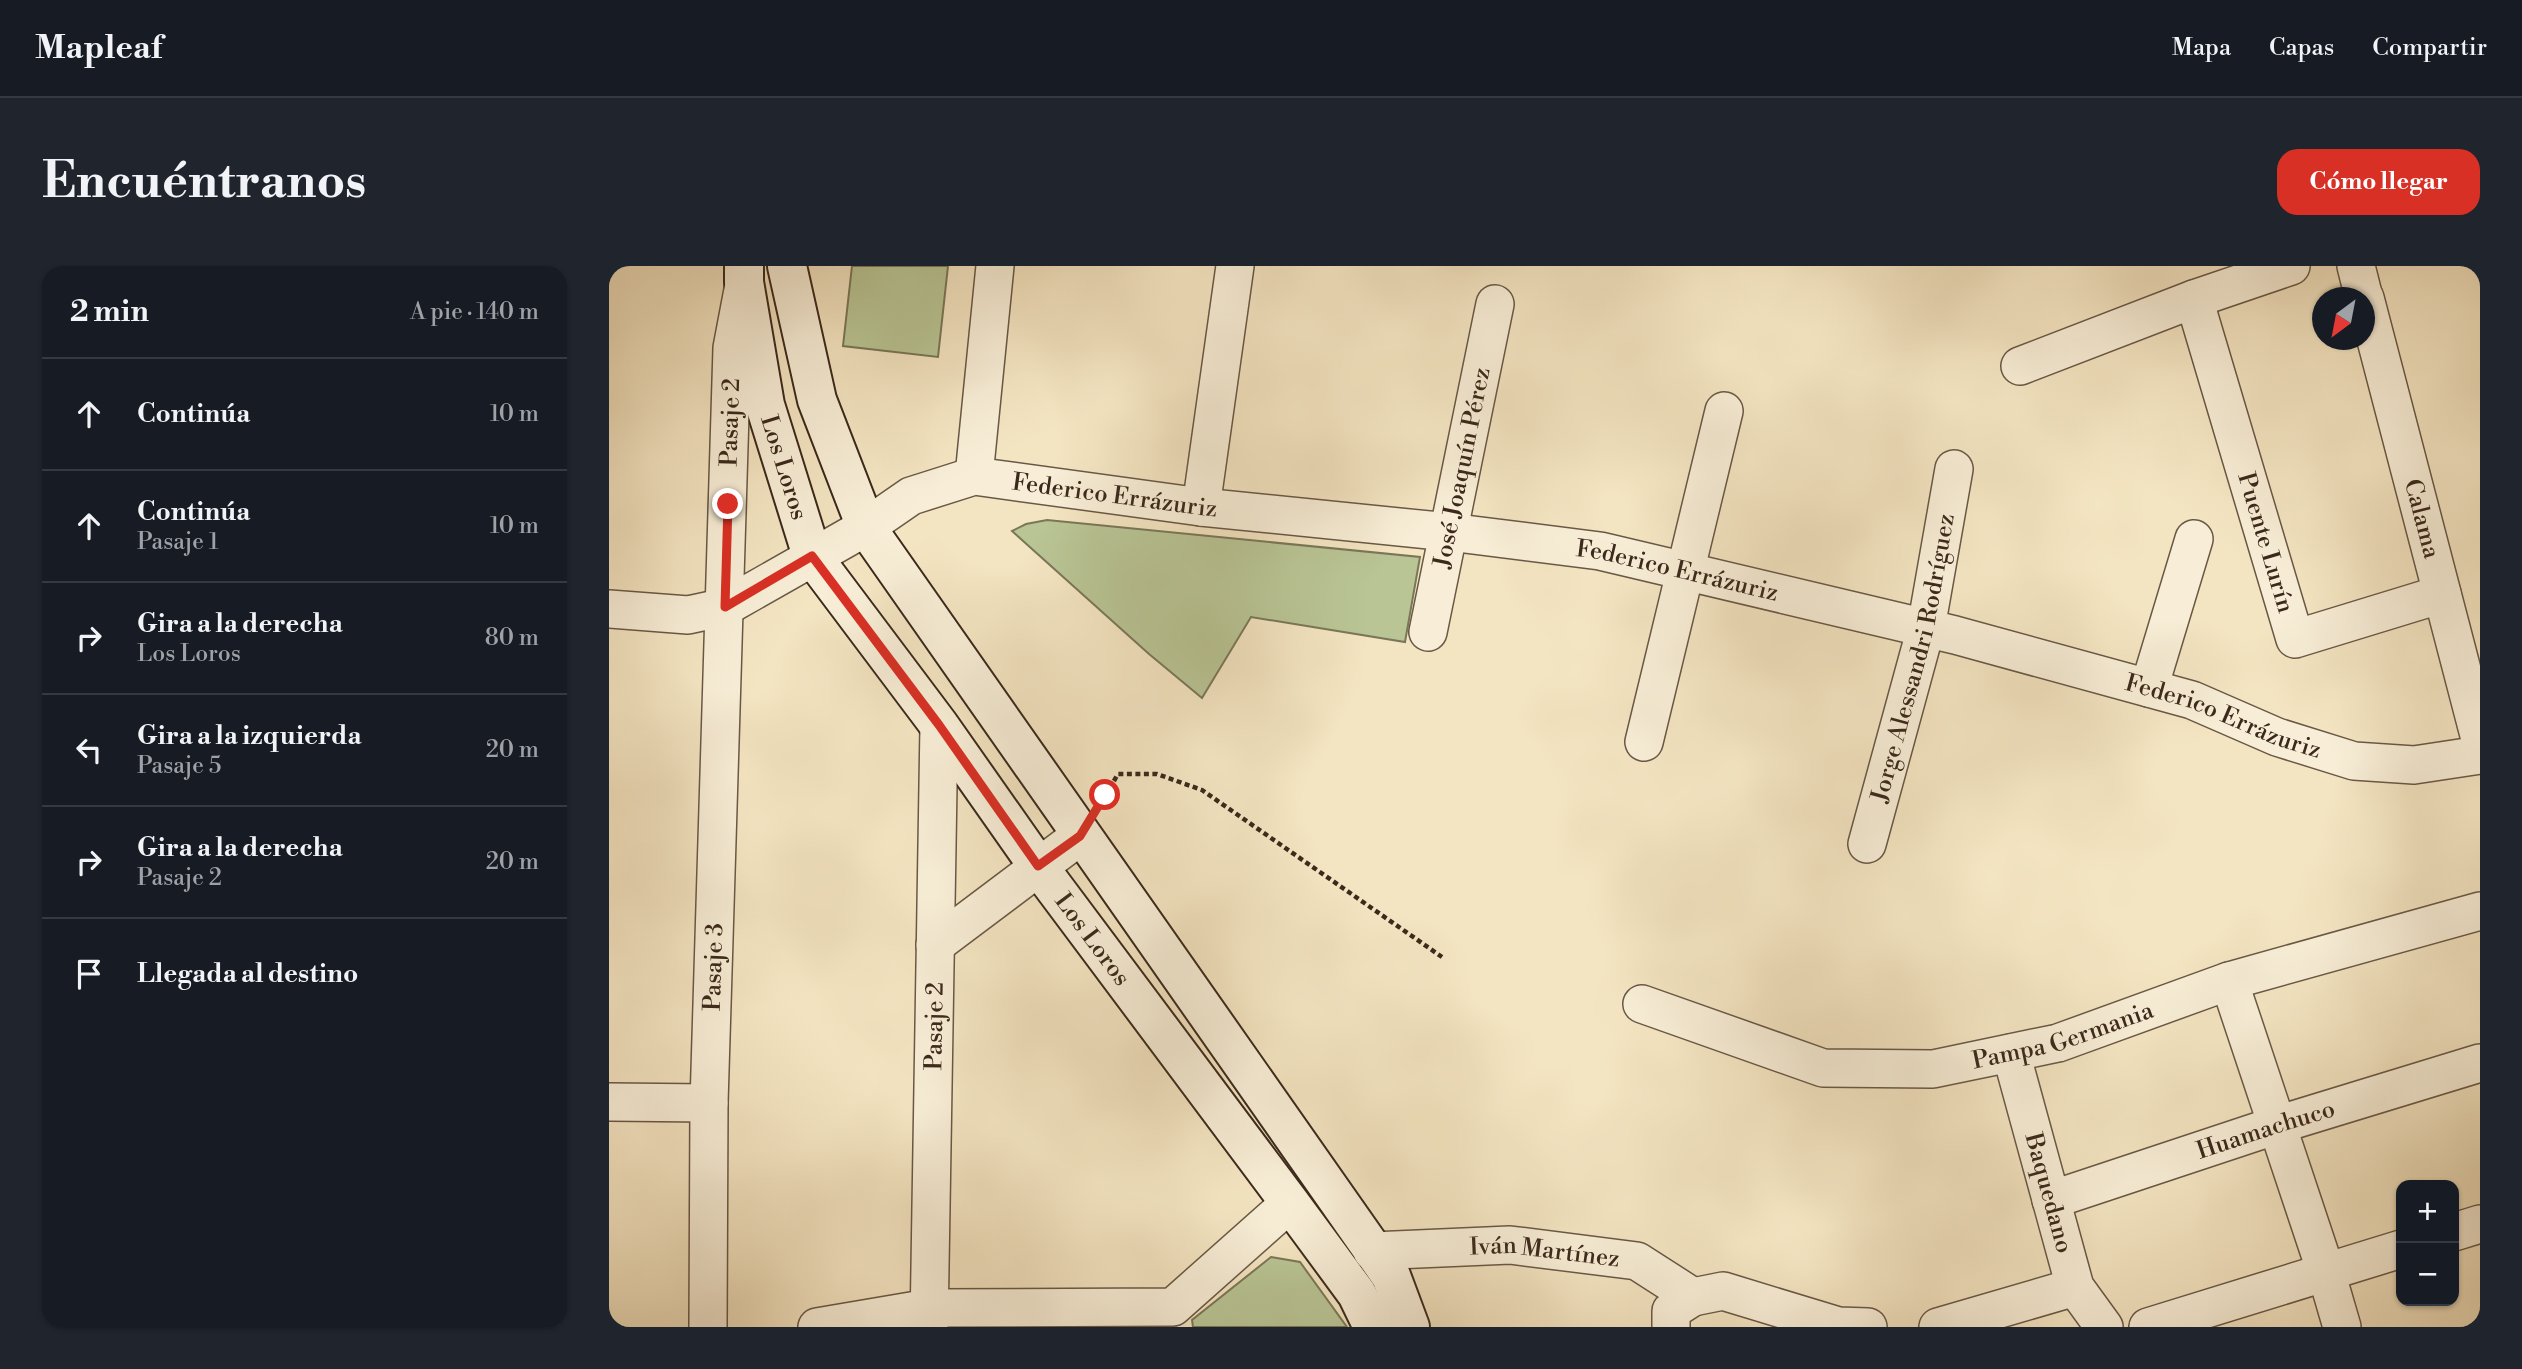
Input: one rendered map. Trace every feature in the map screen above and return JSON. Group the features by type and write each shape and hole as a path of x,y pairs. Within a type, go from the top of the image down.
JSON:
{"main road":[{"name":"Los Loros","path":"787,266 817,400 866,527 1080,836 1391,1276 1410,1327"},
{"name":"Los Loros","path":"744,274 765,405 812,556 939,725 1038,866 1357,1294 1373,1327"}],"street":[{"path":"974,476 995,266"},
{"path":"1201,507 1235,266"},
{"path":"2020,366 2194,299 2291,266"},
{"name":"Calama","path":"2356,266 2361,287"},
{"name":"Pasaje 2","path":"725,607 732,348 744,274"},
{"name":"Puente Lurín","path":"2194,299 2295,639 2442,594"},
{"name":"José Joaquín Pérez","path":"1428,632 1495,304"},
{"name":"Calama","path":"2375,340 2480,739"},
{"path":"1644,742 1724,411"},
{"name":"Jorge Alessandri Rodríguez","path":"1867,844 1926,628 1954,468"},
{"name":"Federico Errázuriz","path":"609,609 688,615 725,607 866,527 911,496 974,476 1201,507 1449,532 1600,551 1926,628 2149,688 2192,700 2277,737 2354,761 2414,765 2480,755"},
{"path":"2149,688 2194,538"},
{"name":"Pasaje 3","path":"708,1327 709,1103 725,607"},
{"name":"Pasaje 2","path":"929,1318 939,725"},
{"path":"935,945 1080,836"},
{"name":"Pampa Germania","path":"1642,1004 1823,1068 1933,1069 2058,1043 2229,981 2480,911"},
{"path":"2229,981 2342,1327"},
{"name":"Baquedano","path":"2011,1053 2075,1287 2104,1327"},
{"name":"Huamachuco","path":"2051,1200 2277,1125 2480,1063"},
{"path":"609,1102 709,1103"},
{"path":"817,1327 929,1318 1149,1317 1173,1307 1290,1203"},
{"path":"2459,1230 2480,1224"},
{"name":"Iván Martínez","path":"1372,1251 1510,1245 1637,1261 1693,1297"},
{"path":"2148,1327 2396,1250"},
{"path":"1938,1327 2075,1287"},
{"path":"1671,1327 1671,1311 1693,1297 1723,1291 1838,1326 1868,1327"}],"path":[{"path":"1080,836 1118,774 1157,774 1202,790 1442,957"}],"green space":[{"path":"852,266 948,266 938,357 843,346"},
{"path":"1047,520 1420,557 1405,642 1251,617 1202,698 1012,531 1026,524"},
{"path":"1271,1257 1300,1262 1347,1327 1193,1327 1192,1320"}],"route":[{"path":"728,504 725,607 812,556 939,725 1038,866 1080,836 1105,795"}]}
